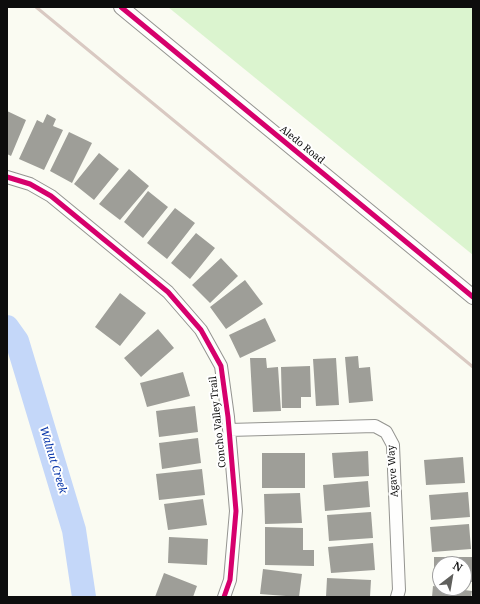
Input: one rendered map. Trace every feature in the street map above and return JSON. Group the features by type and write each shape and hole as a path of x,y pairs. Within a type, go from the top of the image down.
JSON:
{"street":[{"name":"Aledo Road","path":"121,7 473,297"},
{"name":"Concho Valley Trail","path":"7,177 30,184 51,196 168,292 196,324 221,366 229,430 236,511 230,580 224,597"},
{"name":"Agave Way","path":"229,430 375,426 386,432 393,445 397,597"}],"green space":[{"path":"168,7 473,7 473,255"}],"building":[{"path":"7,111 26,120 11,156 7,154"},
{"path":"47,114 56,119 53,126 63,130 44,170 19,159 37,120 43,123"},
{"path":"69,132 92,143 72,183 50,171"},
{"path":"99,153 119,169 94,200 74,184"},
{"path":"129,169 149,186 120,220 99,204"},
{"path":"148,191 168,207 143,238 124,222"},
{"path":"175,208 195,223 167,259 147,243"},
{"path":"196,233 215,248 190,279 171,263"},
{"path":"221,258 238,276 210,303 192,285"},
{"path":"245,280 263,304 226,329 210,307"},
{"path":"120,293 146,313 120,346 95,327"},
{"path":"265,318 276,341 240,358 229,335"},
{"path":"158,329 174,348 141,377 124,358"},
{"path":"358,356 359,368 370,367 373,401 349,403 345,357"},
{"path":"250,358 266,358 267,368 278,367 281,411 253,412"},
{"path":"336,358 339,405 316,406 313,359"},
{"path":"310,366 311,397 301,397 301,408 282,408 281,367"},
{"path":"183,372 190,396 147,407 140,383"},
{"path":"195,406 198,432 159,437 156,411"},
{"path":"198,438 201,463 162,469 159,443"},
{"path":"368,451 369,476 334,478 332,453"},
{"path":"262,453 305,453 305,488 262,488"},
{"path":"463,457 465,483 426,485 424,460"},
{"path":"202,469 205,495 159,500 156,474"},
{"path":"368,481 370,507 325,511 323,485"},
{"path":"468,492 470,517 431,520 429,495"},
{"path":"300,493 302,523 265,524 264,494"},
{"path":"203,499 207,525 168,530 164,504"},
{"path":"371,512 373,538 329,541 327,515"},
{"path":"469,524 471,549 432,552 430,527"},
{"path":"265,527 303,528 303,550 314,550 314,566 265,565"},
{"path":"169,537 208,539 207,565 168,563"},
{"path":"373,543 375,570 331,573 328,547"},
{"path":"472,557 473,557 472,582"},
{"path":"263,569 302,574 299,597 260,594"},
{"path":"164,573 197,586 193,597 155,597"},
{"path":"327,578 371,580 370,597 326,597"},
{"path":"432,596 471,596 471,597"}],"waterway":[{"name":"Walnut Creek","path":"7,327 17,341 74,530 84,597"}],"railway":[{"path":"36,7 473,367"}],"cycle path":[{"path":"121,7 473,297"},
{"path":"7,177 30,184 51,196 168,292 201,330 221,366 228,417 236,511 230,580 224,597"}]}
